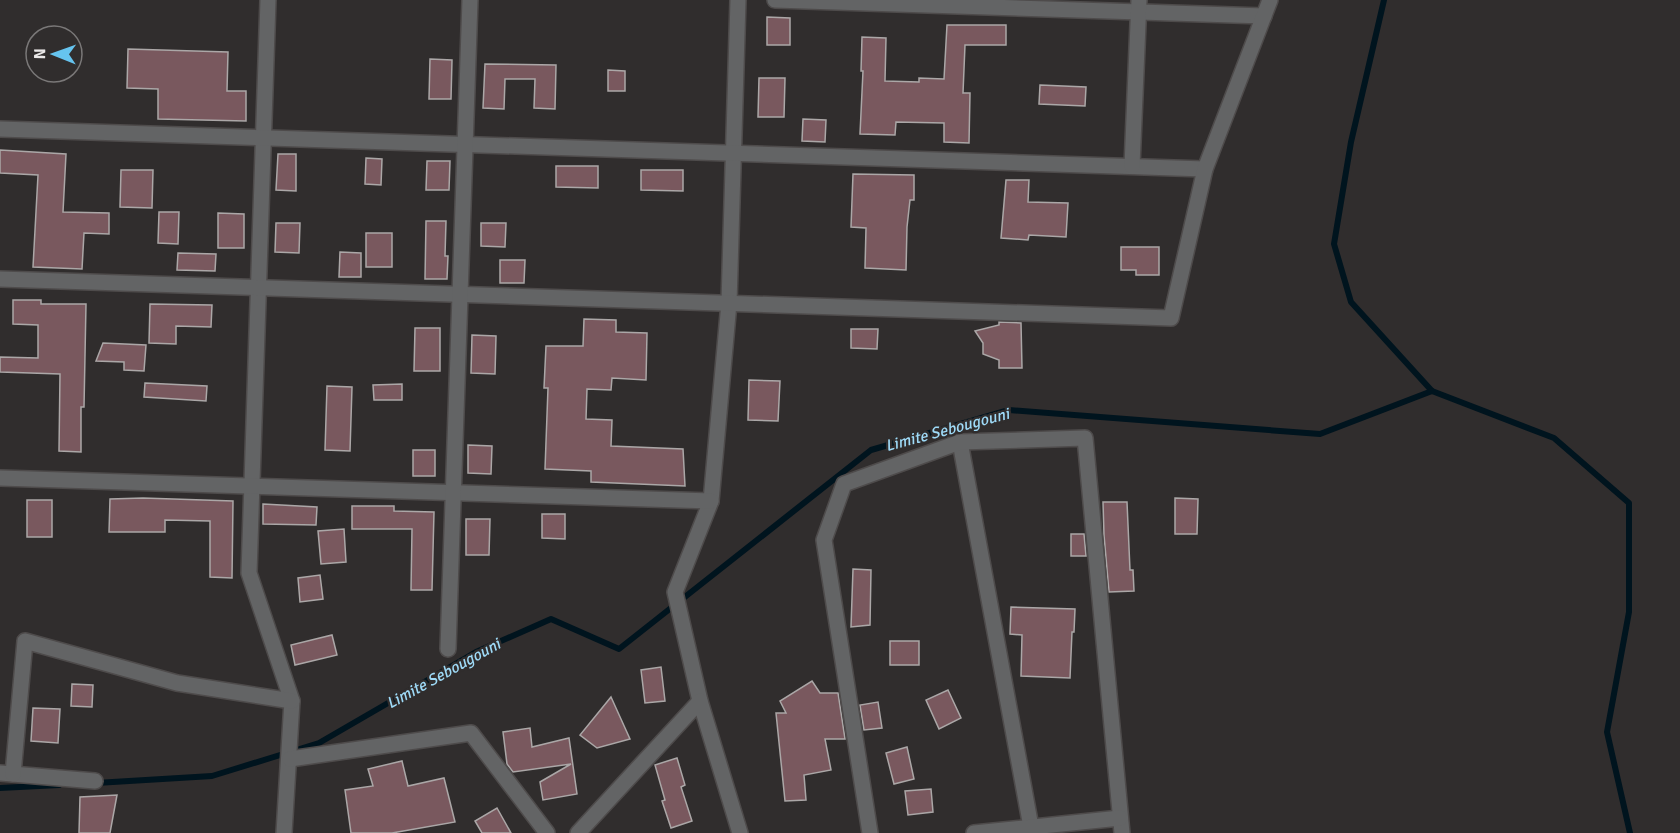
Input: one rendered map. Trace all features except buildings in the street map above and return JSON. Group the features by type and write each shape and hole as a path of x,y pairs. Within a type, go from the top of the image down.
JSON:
{"street":[{"path":"268,0 249,573 292,701 285,833"},
{"path":"448,649 470,0"},
{"path":"738,0 729,303 711,501 675,592 700,701 740,833"},
{"path":"775,0 1139,6 1264,16"},
{"path":"0,279 1171,318 1205,169 1270,0"},
{"path":"1132,166 1139,6"},
{"path":"0,129 1205,169"},
{"path":"870,833 824,540 844,483 960,442 1085,438 1121,825 1031,827 974,833"},
{"path":"960,442 1031,827"},
{"path":"0,478 711,501"},
{"path":"95,781 6,774 25,641 177,683 292,701"},
{"path":"578,833 700,701"},
{"path":"290,759 471,732 547,833"}],"waterway":[{"path":"1384,0 1351,142 1334,244 1351,302 1432,391"},
{"name":"Limite Sebougouni","path":"96,783 212,776 319,743 476,652 551,619 619,649 871,450 1009,410 1320,434 1432,391 1554,438 1629,503 1629,612 1607,732 1630,833"},
{"name":"Limite Sebougouni","path":"0,788 59,785"}]}
